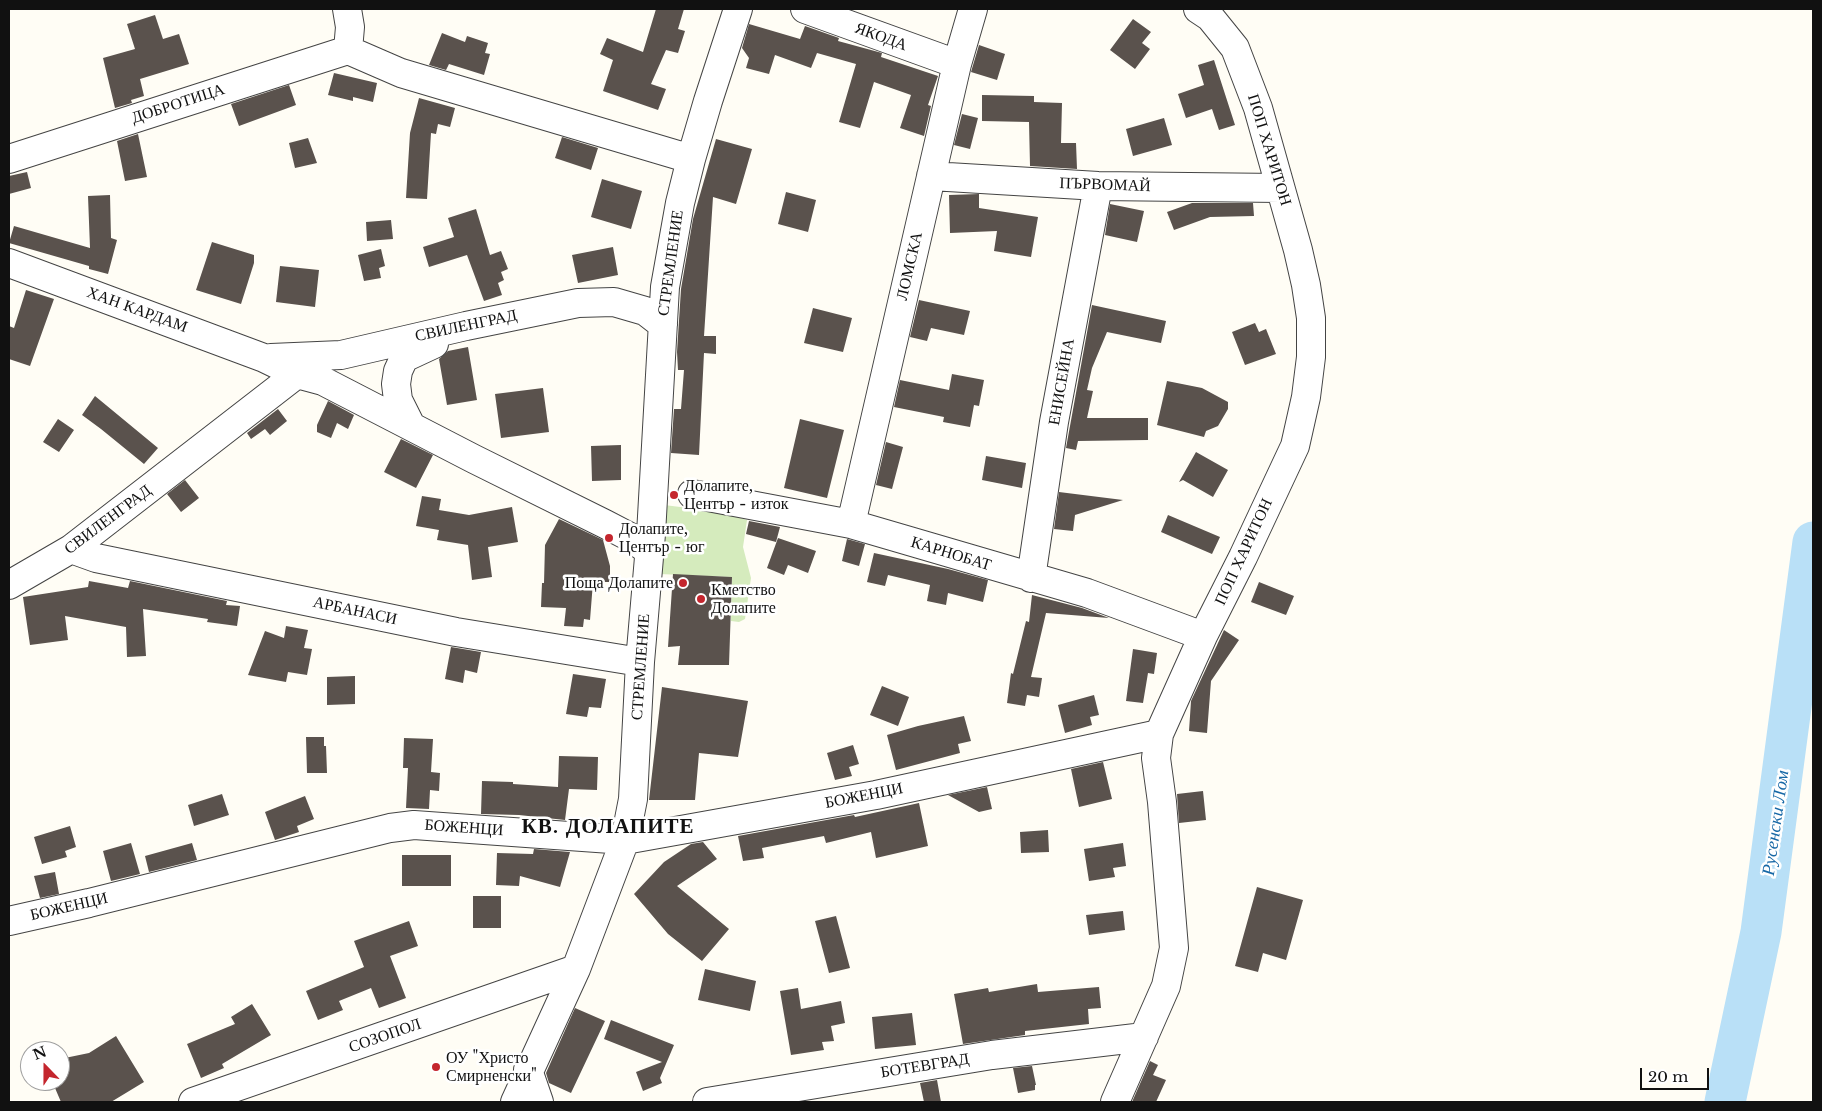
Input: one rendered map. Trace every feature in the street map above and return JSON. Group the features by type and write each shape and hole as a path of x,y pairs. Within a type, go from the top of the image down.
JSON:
{"street":[{"path":"347,9 350,27 348,50 401,74 691,159"},
{"name":"СТРЕМЛЕНИЕ","path":"515,1102 528,1070 576,970 625,840 633,799 640,662 649,551 665,287 680,204 691,159 738,9"},
{"name":"ЯКОДА","path":"805,9 957,64"},
{"name":"ЛОМСКА","path":"851,524 957,64 973,9"},
{"name":"ПОП ХАРИТОН","path":"1116,1102 1166,986 1174,948 1162,802 1156,758 1159,734 1203,636 1243,557 1295,446 1306,397 1311,358 1311,318 1306,285 1258,108 1235,48 1210,17 1198,9"},
{"name":"ДОБРОТИЦА","path":"9,159 348,50"},
{"name":"ПЪРВОМАЙ","path":"931,176 1098,186 1280,188"},
{"name":"ЕНИСЕЙНА","path":"1031,578 1054,422 1098,186"},
{"name":"ХАН КАРДАМ","path":"9,262 264,358 297,374 323,382 630,536 649,551"},
{"name":"СВИЛЕНГРАД","path":"264,358 341,355 578,302 614,302 645,311 663,325"},
{"path":"411,426 398,400 396,384 398,371 404,358 423,350 466,326"},
{"name":"СВИЛЕНГРАД","path":"9,585 71,549 297,374"},
{"name":"КАРНОБАТ","path":"692,494 851,524 1086,593 1203,636"},
{"name":"АРБАНАСИ","path":"71,549 96,558 456,632 640,662"},
{"name":"БОЖЕНЦИ","path":"9,921 390,828 414,825 625,840 876,795 1159,734"},
{"name":"СОЗОПОЛ","path":"193,1102 576,970"},
{"name":"БОТЕВГРАД","path":"707,1102 992,1055 1144,1038"},
{"path":"528,1070 540,1102"}],"green space":[{"path":"664,505 721,512 747,520 743,547 751,578 745,619 739,622 731,621 732,577 659,574"}],"building":[{"path":"656,9 684,9 678,29 685,31 678,53 666,50 651,84 666,89 658,110 603,91 613,60 600,54 607,38 643,52"},
{"path":"155,15 163,39 179,34 189,64 140,79 144,96 131,100 132,103 115,108 103,58 135,49 127,24"},
{"path":"1133,19 1151,32 1142,43 1150,49 1135,69 1110,50"},
{"path":"749,24 800,39 805,26 839,38 838,41 882,53 881,57 938,76 928,105 931,106 924,136 900,128 911,95 874,82 860,128 839,122 856,64 817,53 811,68 775,55 769,74 746,68 749,58 742,48"},
{"path":"442,33 465,42 467,36 488,43 485,53 490,54 484,75 449,64 446,70 429,65"},
{"path":"979,45 1005,54 997,80 971,72"},
{"path":"1214,60 1235,125 1219,130 1212,109 1186,118 1178,94 1204,85 1198,65"},
{"path":"334,73 377,83 373,102 353,97 353,101 328,95"},
{"path":"289,85 296,105 239,126 231,104"},
{"path":"982,95 1034,96 1034,102 1062,103 1061,143 1076,143 1077,169 1030,166 1029,122 982,121"},
{"path":"419,98 455,108 450,127 438,124 436,134 431,133 427,199 406,198 410,133"},
{"path":"962,114 978,118 970,149 954,145"},
{"path":"1164,118 1172,145 1133,156 1126,129"},
{"path":"138,134 147,177 125,181 117,141"},
{"path":"562,137 598,148 591,170 555,158"},
{"path":"308,138 317,163 295,168 289,143"},
{"path":"716,139 752,149 736,204 713,197 704,336 716,336 716,354 704,353 699,455 671,453 674,409 681,409 684,370 678,370 677,352 681,289 693,219"},
{"path":"27,172 31,188 9,194 9,176"},
{"path":"602,179 642,191 631,229 591,217"},
{"path":"786,192 816,200 808,232 778,224"},
{"path":"979,194 979,208 1038,217 1031,257 994,251 997,231 950,233 949,195"},
{"path":"110,195 111,238 117,240 108,274 89,269 89,266 9,243 14,226 90,248 88,196"},
{"path":"1192,203 1253,203 1254,216 1210,217 1174,230 1167,212"},
{"path":"1110,204 1144,211 1137,242 1105,235"},
{"path":"476,209 490,255 501,251 508,269 501,272 504,280 498,283 502,295 484,301 467,255 429,267 423,247 454,237 448,218"},
{"path":"391,220 393,239 367,241 366,222"},
{"path":"212,242 254,255 254,263 241,304 196,290"},
{"path":"613,247 618,275 578,283 572,255"},
{"path":"381,249 385,266 379,268 381,278 364,281 358,255"},
{"path":"280,266 319,270 315,307 276,302"},
{"path":"26,290 54,299 30,366 9,359 9,326 14,328"},
{"path":"919,300 970,311 964,335 931,328 927,341 910,337"},
{"path":"1092,305 1166,321 1161,343 1107,332 1092,368 1087,390 1093,391 1087,418 1148,418 1148,440 1078,441 1076,450 1066,448"},
{"path":"813,308 852,318 843,352 804,343"},
{"path":"1255,323 1259,332 1266,329 1276,354 1245,365 1232,332"},
{"path":"468,347 477,400 447,405 439,359 448,351"},
{"path":"952,374 984,380 979,406 974,405 970,427 943,422 944,417 894,407 900,380 949,390"},
{"path":"1167,381 1202,388 1228,402 1228,409 1218,426 1206,431 1204,437 1157,425"},
{"path":"543,388 549,432 501,438 495,394"},
{"path":"95,396 158,448 144,464 82,415"},
{"path":"328,401 354,415 348,429 337,423 331,438 317,432 317,425"},
{"path":"278,409 287,421 270,435 265,429 251,439 247,433"},
{"path":"58,419 74,430 59,452 43,442"},
{"path":"800,419 844,430 827,498 784,488"},
{"path":"401,439 433,455 416,488 384,472"},
{"path":"886,442 903,447 892,489 876,485"},
{"path":"621,445 621,480 592,481 591,446"},
{"path":"1196,452 1228,470 1213,497 1183,480 1179,482"},
{"path":"986,456 1026,463 1022,488 982,480"},
{"path":"185,480 199,498 181,512 167,494"},
{"path":"1059,492 1123,500 1075,515 1073,531 1054,529"},
{"path":"422,496 441,499 439,510 469,515 512,507 518,542 488,547 492,577 472,580 468,545 437,540 439,530 416,526"},
{"path":"1168,515 1220,537 1212,554 1161,532"},
{"path":"559,519 603,540 610,566 610,582 593,582 590,620 584,619 583,627 564,626 566,608 541,607 545,545"},
{"path":"749,521 780,527 776,542 746,534"},
{"path":"778,538 816,551 808,573 788,565 784,575 767,568"},
{"path":"847,539 865,544 859,566 842,561"},
{"path":"874,553 988,580 983,602 948,593 946,605 927,601 930,585 888,575 885,586 867,582"},
{"name":"Кметство Долапите","path":"673,574 732,577 729,665 678,665 680,646 668,647"},
{"path":"89,581 128,588 130,581 227,601 226,605 240,606 237,626 207,622 208,619 143,609 146,656 127,657 126,627 65,616 68,640 30,645 23,597 88,587"},
{"path":"1259,582 1294,596 1286,615 1251,602"},
{"path":"1032,595 1082,608 1109,618 1046,613 1031,677 1042,678 1039,697 1027,695 1025,706 1007,703 1011,673 1013,674 1026,621 1029,622"},
{"path":"286,626 308,630 304,648 312,649 307,675 288,672 286,682 248,675 265,631 284,638"},
{"path":"1224,630 1239,640 1211,681 1207,733 1189,731 1191,701"},
{"path":"451,647 481,652 477,673 465,670 463,683 445,679"},
{"path":"1133,649 1157,653 1154,674 1148,673 1143,703 1126,701"},
{"path":"573,674 606,679 601,708 589,707 587,717 566,714"},
{"path":"355,676 355,704 327,705 327,677"},
{"path":"882,686 909,697 898,726 870,715"},
{"path":"662,687 748,701 738,757 699,753 695,800 649,800"},
{"path":"1094,695 1099,715 1090,717 1092,725 1065,733 1058,705"},
{"path":"964,716 971,741 958,744 960,753 896,770 887,735"},
{"path":"306,737 324,737 327,773 307,773"},
{"path":"404,738 433,739 431,772 440,773 439,791 430,790 429,809 406,808 408,768 403,768"},
{"path":"853,745 859,764 849,767 852,776 835,780 827,753"},
{"path":"559,756 598,757 597,790 569,789 565,820 519,815 481,814 482,781 558,787"},
{"path":"1103,762 1112,799 1079,807 1071,769"},
{"path":"987,787 992,809 979,812 948,795"},
{"path":"1203,791 1206,820 1179,823 1177,794"},
{"path":"222,794 229,815 194,826 188,805"},
{"path":"305,796 314,819 297,826 299,832 275,840 265,812"},
{"path":"919,803 928,846 876,858 871,832 826,843 824,836 762,848 764,858 743,861 738,836 854,815 855,817"},
{"path":"70,826 76,847 65,851 67,857 42,864 34,837"},
{"path":"1048,830 1049,852 1021,853 1020,832"},
{"path":"703,842 717,859 677,886 729,929 702,961 668,934 634,894 664,862 691,844"},
{"path":"131,843 140,874 111,881 103,851"},
{"path":"192,843 197,860 149,872 145,856"},
{"path":"1123,843 1126,866 1113,868 1115,877 1089,881 1084,849"},
{"path":"534,849 570,852 560,887 520,876 519,886 496,885 497,853 533,854"},
{"path":"402,855 451,855 451,886 402,886"},
{"path":"55,872 59,894 40,898 34,876"},
{"path":"1257,887 1303,900 1286,960 1263,953 1258,972 1235,966"},
{"path":"473,896 501,896 501,928 473,928"},
{"path":"1123,911 1125,930 1089,935 1086,915"},
{"path":"836,916 850,968 829,973 815,921"},
{"path":"409,921 418,946 390,956 406,998 379,1008 371,988 339,1001 343,1010 318,1020 306,991 364,967 354,941"},
{"path":"705,969 756,981 750,1011 698,1000"},
{"path":"1037,984 1038,992 1099,987 1101,1008 1088,1009 1089,1024 1025,1031 1025,1035 963,1044 954,994 988,988 989,992"},
{"path":"798,988 801,1009 841,1001 845,1023 831,1026 834,1041 822,1042 824,1050 791,1055 780,991"},
{"path":"252,1004 271,1035 222,1064 224,1068 201,1078 187,1044 235,1024 231,1017"},
{"path":"575,1008 605,1021 571,1093 549,1083 546,1073"},
{"path":"912,1013 916,1045 875,1049 872,1017"},
{"path":"611,1020 674,1045 660,1078 662,1083 643,1091 636,1072 662,1062 604,1039"},
{"path":"116,1036 144,1082 111,1102 61,1102 56,1091 70,1091 70,1057 89,1053"},
{"path":"1150,1061 1158,1065 1153,1075 1166,1080 1156,1102 1132,1102"},
{"path":"1032,1066 1036,1085 1035,1090 1018,1093 1013,1068"},
{"path":"937,1080 941,1102 924,1102 920,1083"}],"waterway":[{"name":"Русенски Лом","path":"1725,1102 1761,932 1813,542"}],"place":[{"name":"Долапите, Център - изток","path":"674,495"},
{"name":"Долапите, Център - юг","path":"609,538"},
{"name":"Поща Долапите","path":"683,583"},
{"name":"Кметство Долапите","path":"701,599"},
{"name":"ОУ \"Христо Смирненски\"","path":"436,1067"}],"district":[{"name":"КВ. ДОЛАПИТЕ","path":"608,827"}]}
